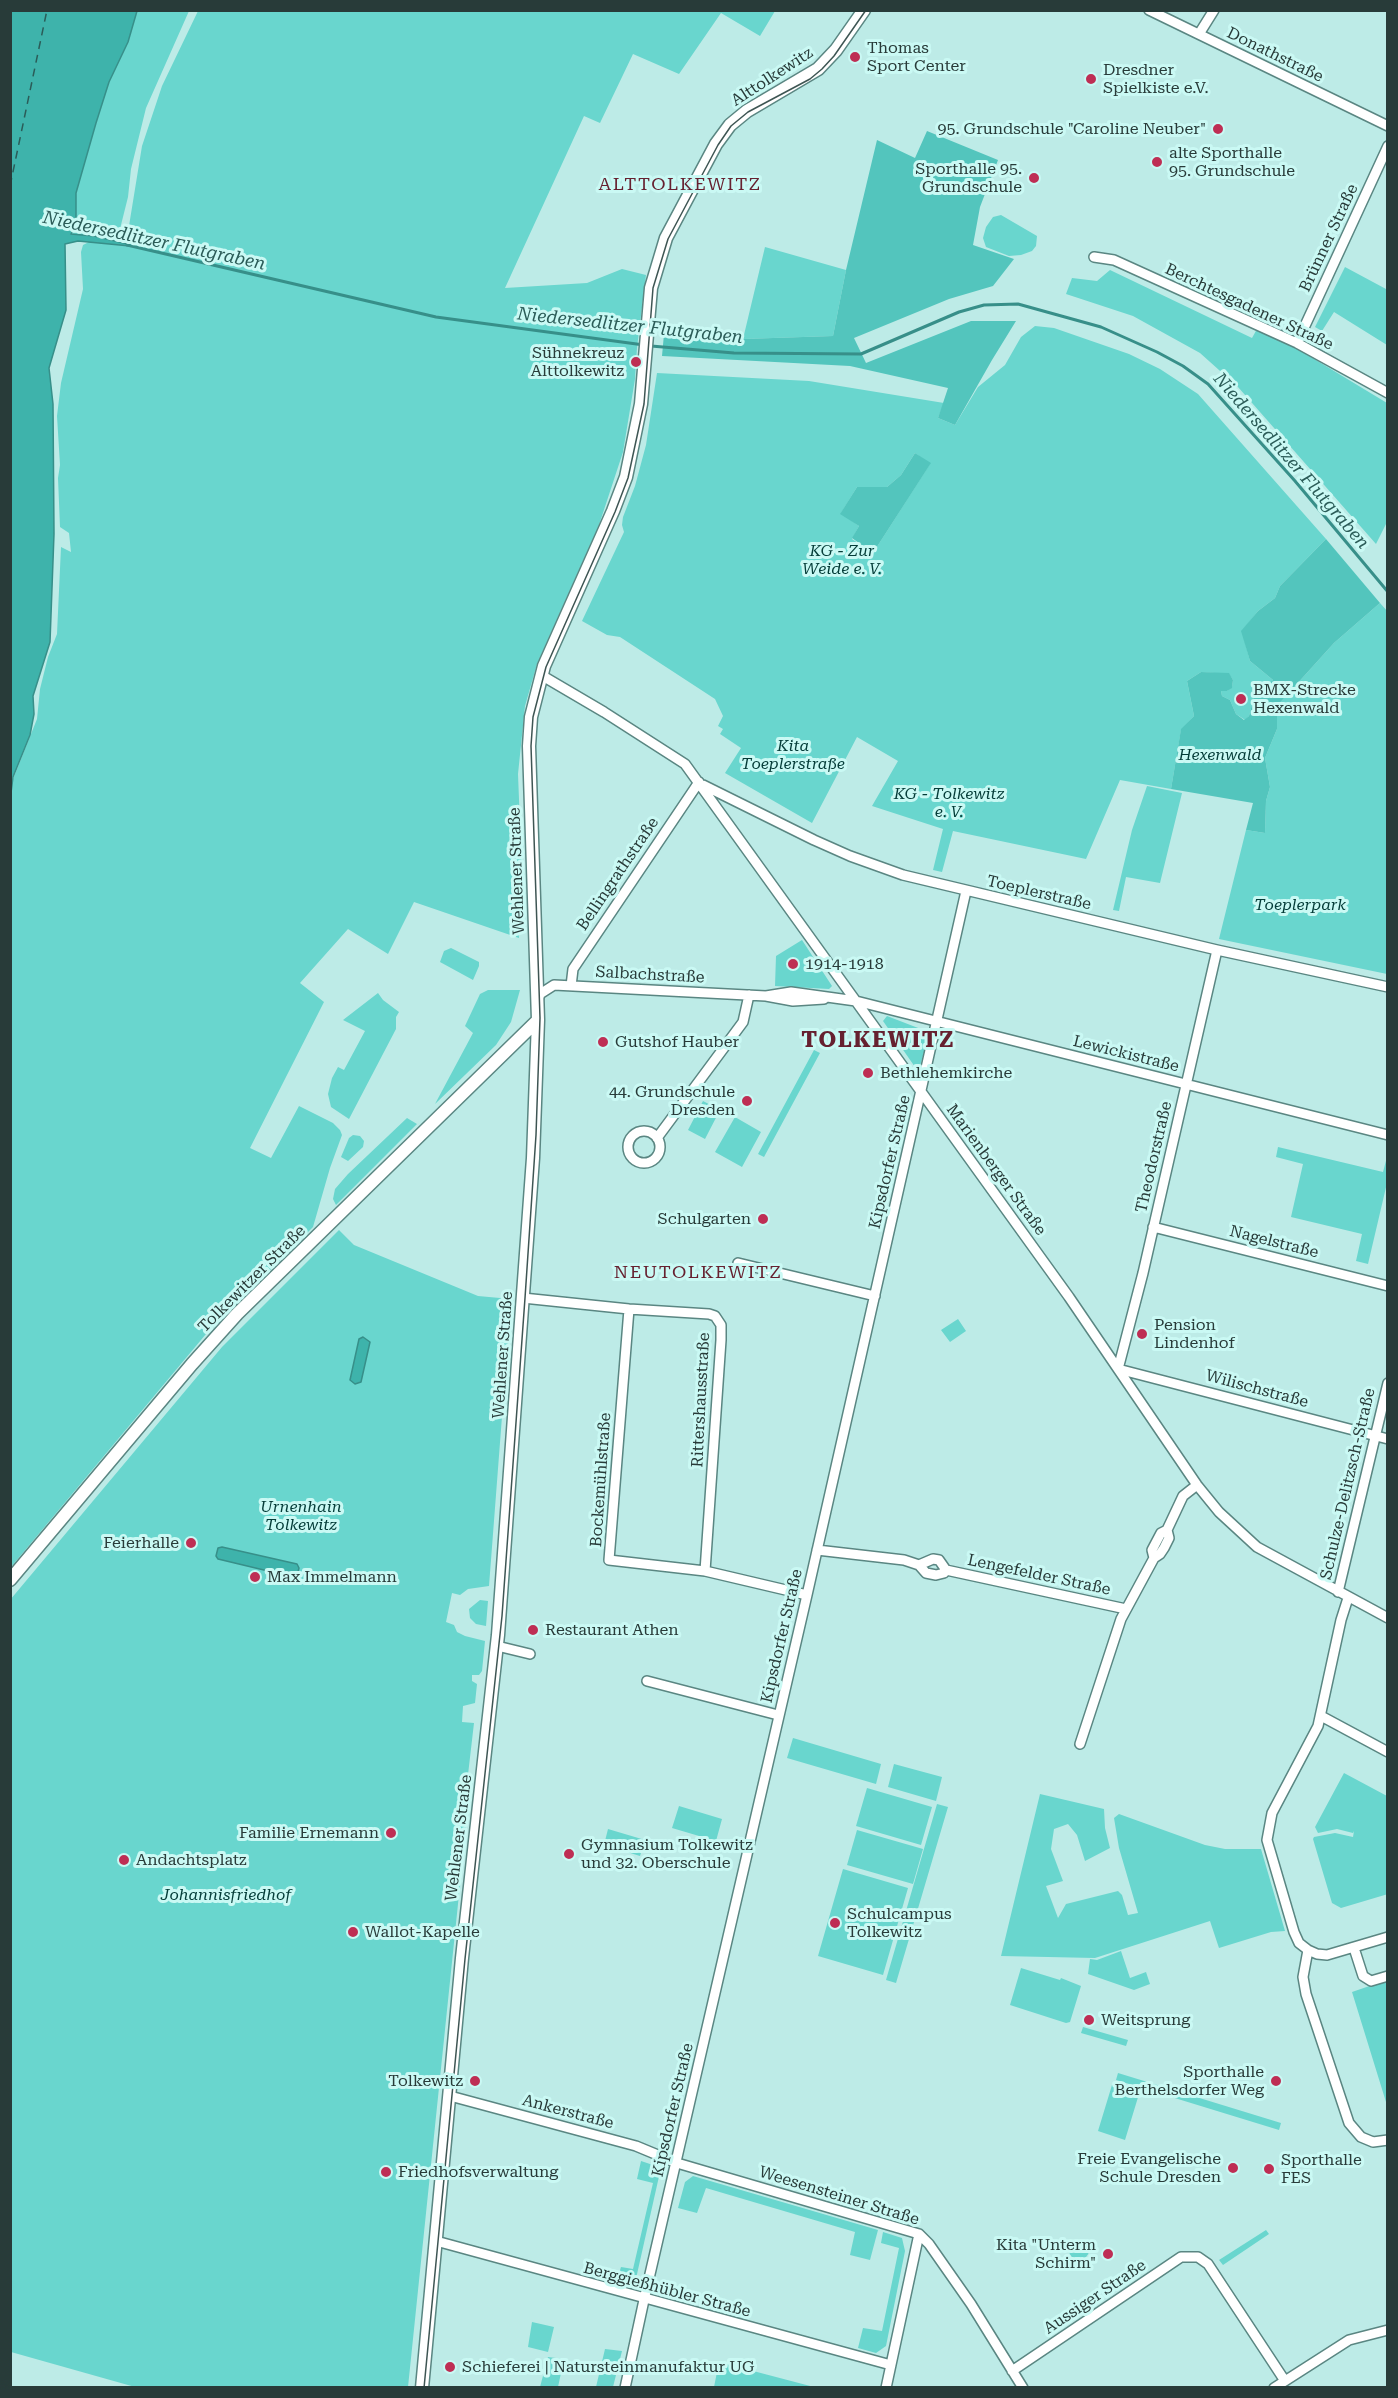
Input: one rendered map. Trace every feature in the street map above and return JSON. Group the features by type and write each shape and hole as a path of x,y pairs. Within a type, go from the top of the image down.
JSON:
{"main road":[{"name":"Alttolkewitz","path":"647,341 651,288 663,246 722,134 747,111 818,69 837,50 864,10"},
{"name":"Wehlener Straße","path":"422,2388 497,1646 524,1298 538,1020 529,746 531,717 541,675 553,643 613,511 622,486 638,424 647,341"},
{"name":"Tolkewitzer Straße","path":"10,1580 237,1314 538,1020"}],"street":[{"name":"Donathstraße","path":"1149,10 1388,126"},
{"path":"1199,34 1214,10"},
{"name":"Brünner Straße","path":"1297,343 1388,146"},
{"name":"Berchtesgadener Straße","path":"1094,257 1114,260 1297,343 1388,393"},
{"name":"Marienberger Straße","path":"541,675 618,720 685,764 1070,1298 1197,1485 1219,1512 1257,1547 1338,1593 1388,1618"},
{"name":"Toeplerstraße","path":"699,782 814,840 903,875 1217,950 1388,987"},
{"name":"Bellingrathstraße","path":"571,986 573,969 699,782"},
{"name":"Kipsdorfer Straße","path":"625,2388 966,891"},
{"name":"Theodorstraße","path":"1118,1369 1217,950"},
{"name":"Salbachstraße","path":"538,999 540,994 554,985 766,996 791,992 856,1001"},
{"path":"657,1138 744,1022 749,995"},
{"name":"Lewickistraße","path":"856,1001 1388,1135"},
{"name":"Nagelstraße","path":"1153,1227 1388,1286"},
{"path":"738,1263 875,1296"},
{"name":"Rittershausstraße","path":"524,1298 629,1309 709,1314 715,1316 721,1325 705,1571"},
{"name":"Bockemühlstraße","path":"629,1309 609,1560 705,1571 807,1595"},
{"name":"Wilischstraße","path":"1118,1369 1388,1439"},
{"name":"Schulze-Delitzsch-Straße","path":"1338,1593 1388,1383"},
{"path":"1080,1744 1126,1609 1154,1558 1152,1550 1161,1533 1167,1530 1183,1496 1197,1485"},
{"name":"Lengefelder Straße","path":"817,1550 904,1560 919,1565 926,1573 936,1575 946,1570"},
{"name":"Lengefelder Straße","path":"919,1565 933,1559 939,1560 946,1570 1126,1609"},
{"path":"1348,1598 1341,1620 1322,1716 1312,1740 1272,1813 1267,1840 1299,1943 1317,1954 1328,1955 1388,1937"},
{"path":"497,1646 530,1654"},
{"path":"647,1681 778,1715"},
{"path":"1322,1716 1388,1752"},
{"path":"1354,1948 1363,1976 1371,1981 1388,1976"},
{"path":"1308,1950 1303,1977 1306,1994 1349,2123 1361,2137 1373,2142 1388,2140"},
{"name":"Ankerstraße","path":"450,2096 636,2146 677,2163"},
{"name":"Weesensteiner Straße","path":"677,2163 919,2234 943,2263 1023,2388"},
{"path":"886,2388 919,2234"},
{"name":"Berggießhübler Straße","path":"436,2241 891,2366"},
{"name":"Aussiger Straße","path":"1012,2371 1182,2257 1198,2257 1208,2264 1285,2381"},
{"path":"1274,2388 1348,2340 1388,2330"}],"green space":[{"path":"137,11 189,11 146,108 117,241 94,236 70,235 76,225 76,193 96,123 109,82 128,42"},
{"path":"198,11 775,11 760,36 721,13 679,74 633,54 600,123 584,116 505,288 587,283 622,269 646,275 635,379 623,452 599,525 537,664 525,706 518,774 523,902 518,918 519,938 414,902 388,954 348,929 300,983 324,1002 250,1148 271,1158 299,1106 333,1123 340,1130 342,1135 313,1227 206,1334 11,1567 11,784 37,719 40,689 48,657 57,634 61,547 71,552 69,533 60,527 57,416 61,383 83,289 81,252 83,245 91,241 130,246 128,232 142,146 162,86"},
{"path":"927,131 998,160 980,207 973,245 1014,259 993,286 949,299 854,338 866,363 971,321 1016,321 955,425 938,418 948,388 850,366 662,356 664,334 743,339 833,336 877,140 915,158"},
{"path":"1001,215 1037,236 1036,246 1032,251 1009,256 986,247 983,238 986,227 993,217"},
{"path":"765,247 846,270 833,336 743,339"},
{"path":"1345,267 1386,289 1387,286 1387,345 1334,312 1322,331 1315,327"},
{"path":"1110,270 1252,338 1257,329 1291,345 1387,403 1387,522 1376,544 1238,387 1200,353 1133,316 1066,294 1072,278 1097,281"},
{"path":"1035,326 1054,328 1129,354 1160,369 1198,394 1326,539 1280,586 1275,598 1258,611 1242,631 1250,661 1273,680 1255,694 1249,716 1245,720 1236,714 1230,700 1222,696 1221,691 1227,691 1232,687 1233,680 1229,674 1201,672 1187,681 1194,716 1181,730 1171,789 1120,780 1086,859 953,831 942,872 933,870 943,829 872,806 898,761 857,737 812,823 725,773 741,748 720,734 723,729 718,726 723,716 715,699 620,637 607,635 582,621 624,532 623,517 635,486 646,445 657,373 809,381 944,403 938,418 955,425 978,387 1005,365 1021,337","holes":["915,453 930,464 873,553 852,539 859,526 841,513 857,487 887,487 901,475"]},
{"path":"915,453 931,463 873,553 852,538 859,526 840,514 857,487 887,487 901,475"},
{"name":"Hexenwald","path":"1326,539 1380,603 1334,643 1277,706 1277,729 1265,758 1270,787 1266,801 1265,833 1246,830 1253,803 1171,789 1181,729 1194,716 1187,681 1201,672 1229,673 1233,680 1232,688 1221,691 1222,696 1230,700 1236,714 1244,720 1249,716 1255,693 1273,680 1250,661 1241,631 1258,611 1275,598 1280,586"},
{"name":"Toeplerpark","path":"1380,603 1388,612 1387,974 1219,939 1246,830 1265,833 1266,801 1270,787 1265,758 1277,729 1277,706 1334,643"},
{"path":"1147,786 1182,793 1160,883 1126,877 1119,911 1113,910 1132,830"},
{"path":"802,940 832,986 829,989 775,986 776,956"},
{"path":"451,948 479,962 473,980 440,962 444,951"},
{"path":"488,990 520,990 511,1022 496,1045 435,1104 473,1033 465,1026 480,994"},
{"path":"378,993 383,1000 399,1012 396,1017 396,1029 349,1119 331,1107 328,1094 332,1078 338,1067 344,1070 365,1031 343,1020"},
{"path":"887,1016 926,1031 928,1038 920,1066 915,1067 883,1021"},
{"path":"814,1050 820,1053 764,1157 758,1154"},
{"path":"703,1101 720,1110 705,1139 688,1130"},
{"path":"735,1117 761,1132 742,1167 715,1152"},
{"path":"407,1118 417,1124 336,1205 333,1199 335,1189"},
{"path":"353,1135 360,1136 364,1141 363,1147 348,1161 341,1157 349,1138"},
{"path":"1278,1147 1383,1172 1387,1157 1387,1183 1368,1264 1356,1261 1362,1234 1291,1217 1303,1164 1276,1157"},
{"name":"Johannisfriedhof","path":"339,1230 354,1245 478,1296 511,1299 489,1586 468,1589 460,1595 452,1593 446,1622 454,1625 457,1632 465,1636 485,1641 482,1671 479,1675 472,1675 472,1681 477,1684 475,1703 463,1706 462,1722 474,1723 464,1809 467,1817 408,2387 135,2387 11,2352 10,1600 222,1347"},
{"path":"958,1319 966,1331 950,1342 941,1330"},
{"path":"480,1600 488,1601 486,1626 476,1624 470,1618 469,1609"},
{"path":"793,1738 881,1764 876,1784 787,1758"},
{"path":"894,1764 942,1777 936,1801 888,1787"},
{"path":"1344,1773 1387,1796 1388,1894 1341,1908 1332,1903 1313,1839 1335,1833 1353,1837 1354,1831 1353,1833 1337,1829 1318,1833 1315,1827"},
{"path":"867,1788 932,1807 921,1845 856,1826"},
{"path":"1040,1794 1104,1809 1105,1828 1110,1848 1085,1861 1077,1835 1068,1824 1054,1829 1051,1849 1063,1881 1046,1886 1058,1918 1066,1904 1118,1891 1122,1895 1128,1915 1138,1913 1119,1848 1114,1818 1119,1814 1205,1845 1225,1849 1261,1849 1285,1931 1271,1932 1219,1948 1210,1921 1095,1958 1001,1956"},
{"path":"937,1804 948,1807 896,1983 886,1980"},
{"path":"679,1806 722,1819 716,1841 672,1828"},
{"path":"608,1829 645,1840 640,1856 604,1845"},
{"path":"857,1830 923,1849 913,1884 847,1865"},
{"path":"843,1869 908,1888 883,1975 818,1956"},
{"path":"1121,1951 1130,1978 1146,1972 1150,1984 1134,1990 1088,1974 1090,1959 1097,1960"},
{"path":"1021,1968 1060,1980 1061,1978 1081,1986 1070,2022 1066,2023 1010,2005"},
{"path":"1387,1980 1387,2102 1386,2102 1352,1992"},
{"path":"1083,2027 1128,2040 1126,2046 1081,2033"},
{"path":"1118,2073 1281,2123 1279,2130 1116,2080"},
{"path":"1112,2085 1139,2094 1125,2140 1098,2131"},
{"path":"641,2161 656,2166 660,2172 635,2283 629,2285 616,2283 621,2267 633,2269 653,2183 637,2179"},
{"path":"693,2176 878,2230 870,2260 850,2255 855,2232 706,2188 697,2213 678,2208 685,2182"},
{"path":"1266,2230 1269,2234 1223,2265 1219,2260"},
{"path":"883,2232 902,2238 905,2251 886,2346 876,2353 858,2348 863,2328 882,2331 899,2248 881,2243"},
{"path":"1079,2240 1086,2243 1089,2250 1086,2257 1079,2260 1072,2257 1069,2250 1072,2243"},
{"path":"532,2322 554,2327 548,2352 528,2347"},
{"path":"605,2349 622,2351 613,2387 596,2387"},
{"path":"548,2357 564,2359 558,2387 540,2387"},
{"path":"719,2362 814,2387 714,2387"}],"shaded area":[{"path":"11,10 137,11 128,42 109,82 96,123 76,193 76,225 71,234 94,236 130,246 78,241 65,244 66,310 49,368 53,404 54,534 50,642 33,696 34,714 30,735 13,777 11,793"},
{"path":"363,1337 370,1342 361,1382 355,1384 350,1380 359,1339"},
{"path":"218,1548 297,1564 299,1568 297,1576 293,1577 218,1559 216,1556"}],"waterway":[{"name":"Niedersedlitzer Flutgraben","path":"127,245 436,317 644,345"},
{"name":"Niedersedlitzer Flutgraben","path":"651,346 734,353 861,354 959,312 984,305 1018,304 1101,327 1157,352 1183,366 1208,384 1295,481 1388,592"}],"ferry route":[{"path":"10,186 47,10"}],"tram line":[{"path":"424,2388 465,1959 502,1616 536,1135 540,1018 531,746 533,717 546,667 628,478 644,404 653,288 668,239 718,145 731,126 748,112 810,79 822,69 834,56 866,10"}],"place":[{"name":"Thomas Sport Center","path":"855,57"},
{"name":"Dresdner Spielkiste e.V.","path":"1091,79"},
{"name":"95. Grundschule \"Caroline Neuber\"","path":"1218,129"},
{"name":"alte Sporthalle 95. Grundschule","path":"1157,162"},
{"name":"Sporthalle 95. Grundschule","path":"1034,178"},
{"name":"Sühnekreuz Alttolkewitz","path":"636,362"},
{"name":"BMX-Strecke Hexenwald","path":"1241,699"},
{"name":"1914-1918","path":"793,964"},
{"name":"Gutshof Hauber","path":"603,1042"},
{"name":"Bethlehemkirche","path":"868,1073"},
{"name":"44. Grundschule Dresden","path":"747,1101"},
{"name":"Schulgarten","path":"763,1219"},
{"name":"Pension Lindenhof","path":"1142,1334"},
{"name":"Feierhalle","path":"191,1543"},
{"name":"Max Immelmann","path":"255,1577"},
{"name":"Restaurant Athen","path":"533,1630"},
{"name":"Familie Ernemann","path":"391,1833"},
{"name":"Gymnasium Tolkewitz und 32. Oberschule","path":"569,1854"},
{"name":"Andachtsplatz","path":"124,1860"},
{"name":"Schulcampus Tolkewitz","path":"835,1923"},
{"name":"Wallot-Kapelle","path":"353,1932"},
{"name":"Weitsprung","path":"1089,2020"},
{"name":"Tolkewitz","path":"475,2081"},
{"name":"Sporthalle Berthelsdorfer Weg","path":"1276,2081"},
{"name":"Freie Evangelische Schule Dresden","path":"1233,2168"},
{"name":"Sporthalle FES","path":"1269,2169"},
{"name":"Friedhofsverwaltung","path":"386,2172"},
{"name":"Kita \"Unterm Schirm\"","path":"1108,2254"},
{"name":"Schieferei | Natursteinmanufaktur UG","path":"450,2367"}],"district":[{"name":"ALTTOLKEWITZ","path":"680,185"},
{"name":"TOLKEWITZ","path":"878,1041"},
{"name":"NEUTOLKEWITZ","path":"698,1273"}],"park label":[{"name":"KG - Zur Weide e. V.","path":"842,560"},
{"name":"Kita Toeplerstraße","path":"793,755"},
{"name":"KG - Tolkewitz e. V.","path":"949,803"},
{"name":"Urnenhain Tolkewitz","path":"301,1516"}]}
